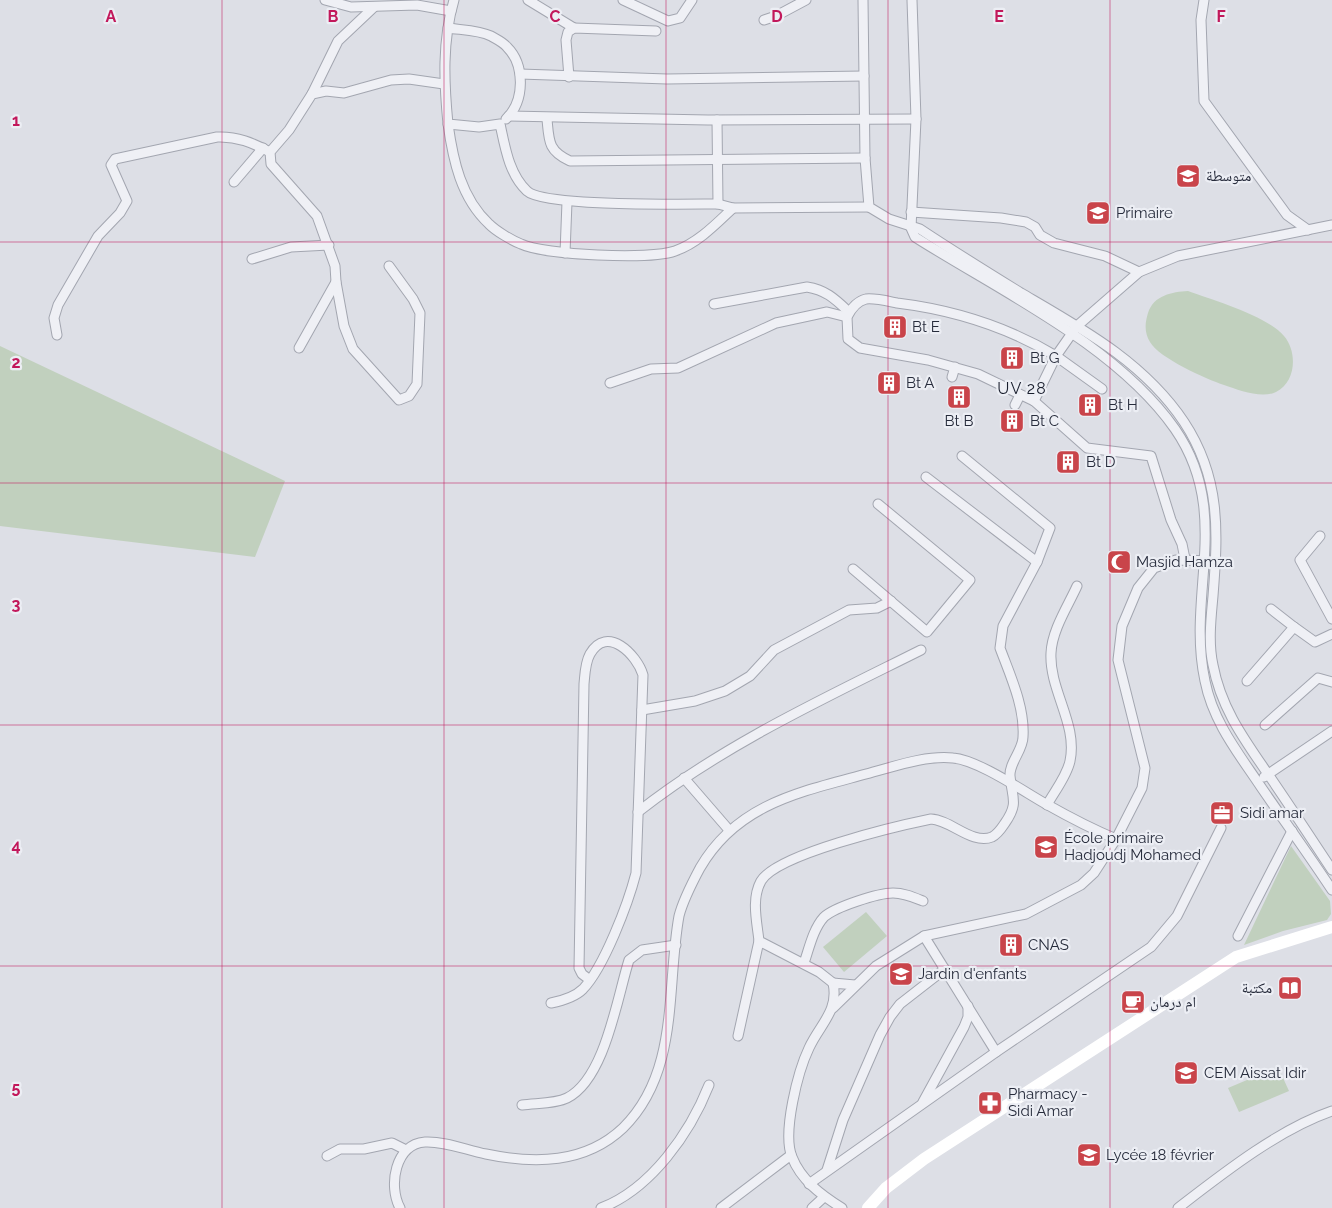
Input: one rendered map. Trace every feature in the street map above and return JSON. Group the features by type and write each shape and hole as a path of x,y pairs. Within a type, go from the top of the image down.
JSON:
{"street":[{"path":"325,0 350,7 417,5 450,11"},
{"path":"454,0 450,11 444,84 451,146 461,187 489,224 522,245 566,253 641,255 675,252 708,232 733,208"},
{"path":"528,0 574,28 656,31"},
{"path":"623,0 668,21 680,18 692,0"},
{"path":"764,20 776,16 806,0"},
{"path":"863,0 865,158 869,206"},
{"path":"912,0 916,119 911,228 915,237 1128,361 1157,388 1184,422 1203,459 1211,482 1217,516 1211,628 1212,662 1216,679 1235,728 1332,870"},
{"path":"1204,0 1202,20 1204,101 1287,215 1308,230"},
{"path":"234,182 289,130 312,94 338,41 374,7"},
{"path":"448,28 488,34 507,46 516,61 520,74 520,92 509,116 500,124 479,126 448,124"},
{"path":"569,77 566,40 568,32 574,28"},
{"path":"520,74 569,77 716,79 864,76"},
{"path":"312,94 326,91 344,93 391,80 408,79 444,84"},
{"path":"509,116 547,119 916,119"},
{"path":"547,119 552,148 558,155 570,161 865,158"},
{"path":"717,120 718,204"},
{"path":"500,124 505,150 514,174 528,192 567,202 718,204 733,208 869,206 911,228"},
{"path":"56,335 54,318 58,305 98,236 120,213 127,202 113,172 112,162 120,157 231,136 266,150 271,164 317,216 335,266 344,326 353,349 399,400 405,400 417,384 420,313 413,298 389,266"},
{"path":"566,253 567,202"},
{"path":"911,212 1001,218 1026,222 1035,227 1040,235 1054,243 1105,256 1139,272"},
{"path":"1034,402 1056,356 1074,329 1139,272 1178,256 1332,225"},
{"path":"252,259 291,247 329,245"},
{"path":"299,348 336,282"},
{"path":"714,304 806,288 822,289 831,295 848,314"},
{"path":"1102,388 1087,381 1056,356 1014,337 954,318 924,306 889,306 867,299 858,302 848,314 848,339 860,348 886,358 955,367 978,374 1034,402 1073,441 1087,448 1151,456 1171,520 1182,544 1185,559"},
{"path":"610,383 651,369 678,368 776,323 827,312 848,314"},
{"path":"1074,329 1124,372 1153,401 1176,431 1189,457 1200,487 1207,528 1200,623 1205,681 1223,730 1332,890"},
{"path":"952,377 955,367"},
{"path":"1015,405 1020,395"},
{"path":"738,1036 759,941 755,907 758,890 762,880 770,871 782,863 842,842 931,819 944,821 973,836 992,837 998,833 1014,808 1013,786 1010,773 1024,738 1023,722 1000,648 1000,637 1003,626 1037,562 1050,528 962,456"},
{"path":"926,477 1037,562"},
{"path":"853,570 927,632 970,580 878,504"},
{"path":"1320,536 1300,560 1332,619"},
{"path":"842,1208 824,1197 809,1184 791,1155 789,1131 799,1075 810,1047 833,1008 855,985 876,966 924,936 1026,914 1081,885 1094,873 1116,839 1142,788 1145,768 1118,660 1122,626 1138,588 1154,568 1185,559 1216,561"},
{"path":"1047,805 1070,764 1072,746 1052,668 1051,652 1056,633 1077,586"},
{"path":"642,710 695,701 725,691 750,676 774,650 849,610 877,608 891,601"},
{"path":"1270,609 1315,642 1332,634"},
{"path":"1247,681 1294,627"},
{"path":"551,1003 582,991 590,980 600,964 632,888 636,873 643,675 640,664 622,646 610,641 601,642 589,654 584,684 579,968 582,974 590,980"},
{"path":"638,812 684,778 803,709 921,650"},
{"path":"1265,725 1318,678 1332,682"},
{"path":"1257,781 1332,731"},
{"path":"400,1208 395,1199 394,1184 397,1166 406,1150 423,1142 439,1143 487,1154 545,1162 593,1148 621,1130 645,1103 659,1066 668,1028 680,913 691,883 711,849 729,830 764,807 784,798 905,764 937,758 955,758 1116,839"},
{"path":"684,778 729,830"},
{"path":"809,1184 996,1052 1151,947 1178,916 1221,828"},
{"path":"1238,936 1292,832"},
{"path":"804,963 817,927 824,917 833,911 878,895 893,893 907,894 923,901"},
{"path":"868,1208 886,1188 924,1160 1236,956 1332,927"},
{"path":"924,936 996,1052"},
{"path":"759,941 804,963 833,983 855,985"},
{"path":"522,1105 568,1098 582,1084 601,1057 629,960 642,950 676,945"},
{"path":"827,1170 843,1120 887,1023 900,1004 945,969"},
{"path":"833,983 836,996 833,1008"},
{"path":"922,1105 964,1027 968,1017 968,1006"},
{"path":"601,1208 612,1204 658,1168 692,1122 709,1084"},
{"path":"1178,1208 1214,1180 1267,1145 1306,1121 1332,1111"},
{"path":"326,1156 340,1149 364,1149 392,1143 406,1150"},
{"path":"722,1208 791,1155"},
{"path":"812,1208 824,1197"}],"green space":[{"path":"1188,291 1253,315 1284,336 1291,350 1293,366 1288,381 1283,387 1276,392 1264,395 1243,391 1195,373 1163,355 1155,348 1150,342 1146,331 1146,320 1151,307 1159,298 1176,292"},
{"path":"0,346 285,481 255,557 0,526"},
{"path":"1291,846 1330,901 1331,914 1327,920 1283,931 1244,945"},
{"path":"866,912 887,936 844,972 823,947"},
{"path":"1278,1067 1289,1091 1239,1112 1228,1088"}],"place":[{"name":"متوسطة","path":"1188,176"},
{"name":"Primaire","path":"1098,213"},
{"name":"Bt E","path":"895,327"},
{"name":"Bt G","path":"1012,358"},
{"name":"Bt A","path":"889,383"},
{"name":"Bt B","path":"959,397"},
{"name":"Bt H","path":"1090,405"},
{"name":"Bt C","path":"1012,421"},
{"name":"Bt D","path":"1068,462"},
{"name":"Masjid Hamza","path":"1119,562"},
{"name":"Sidi amar","path":"1222,813"},
{"name":"École primaire Hadjoudj Mohamed","path":"1046,847"},
{"name":"CNAS","path":"1011,945"},
{"name":"Jardin d'enfants","path":"901,974"},
{"name":"مكتبة","path":"1290,988"},
{"name":"ام درمان","path":"1133,1002"},
{"name":"CEM Aissat Idir","path":"1186,1073"},
{"name":"Pharmacy - Sidi Amar","path":"990,1103"},
{"name":"Lycée 18 février","path":"1089,1155"}],"district":[{"name":"UV 28","path":"1022,388"}]}
